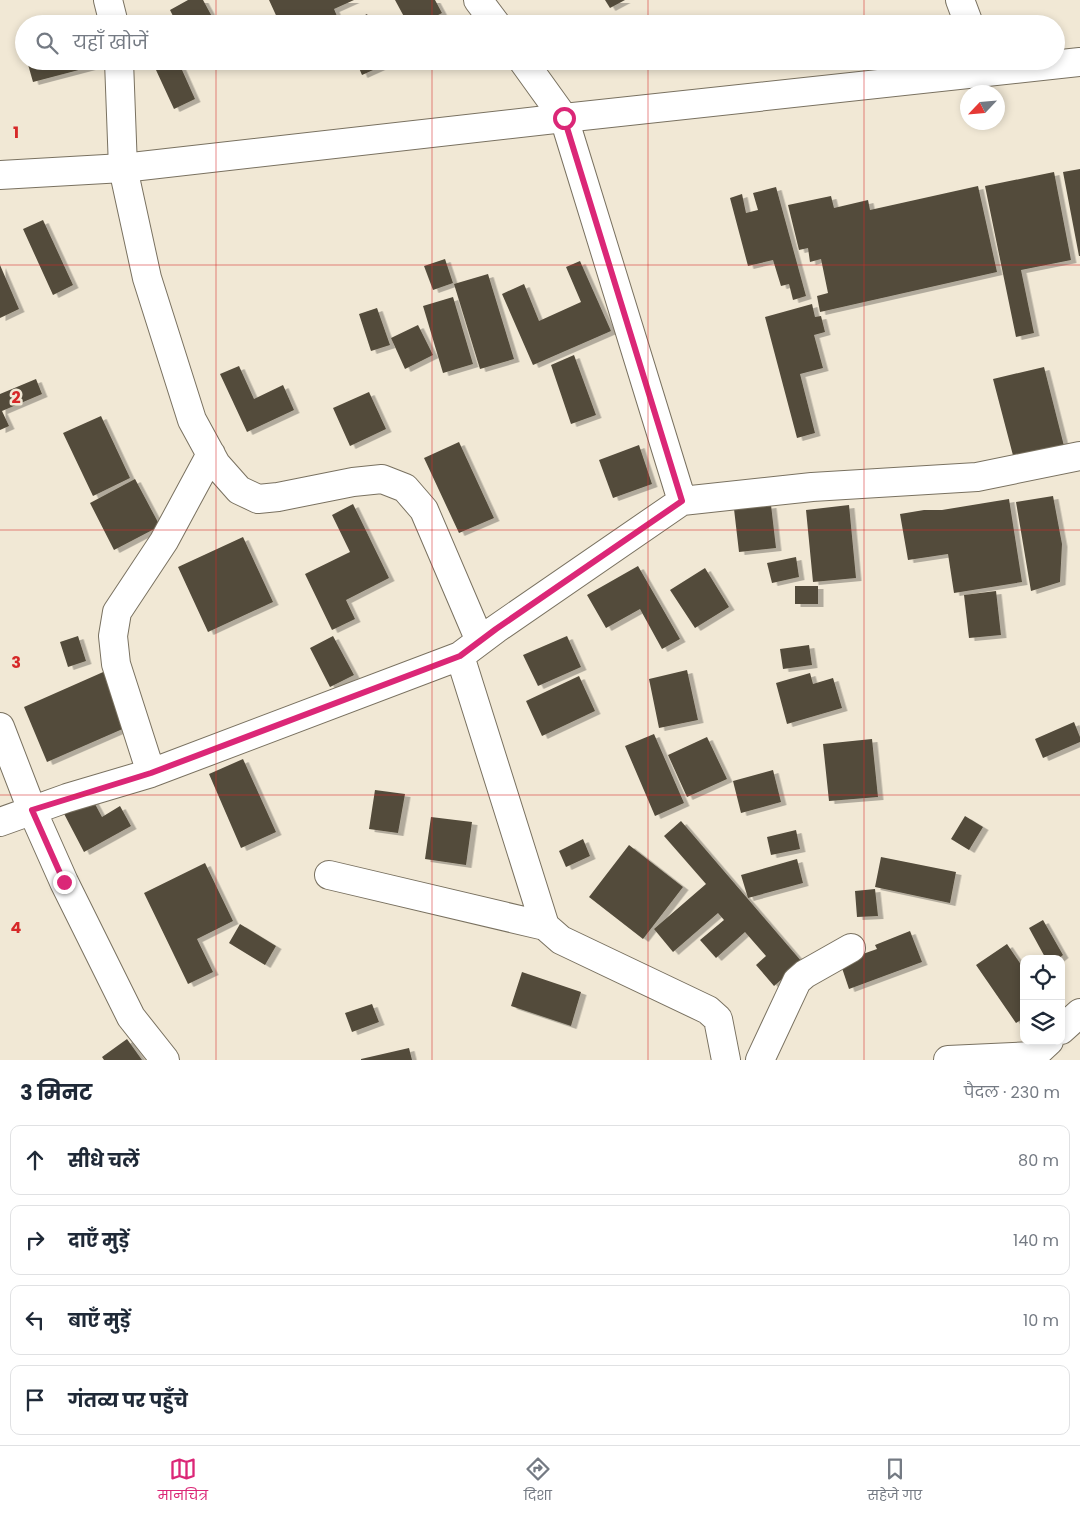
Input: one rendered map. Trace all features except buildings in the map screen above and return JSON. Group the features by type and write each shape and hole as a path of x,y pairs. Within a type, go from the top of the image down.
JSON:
{"street":[{"path":"108,0 112,15"},
{"path":"478,0 489,15"},
{"path":"960,0 966,15"},
{"path":"1065,63 1080,62"},
{"path":"119,70 123,168 147,278 192,420 216,464 239,490 258,499 278,497 353,482 382,479 405,488 424,510 470,648 544,926"},
{"path":"529,70 564,118 682,501"},
{"path":"0,175 123,168 564,118 959,70"},
{"path":"151,773 116,664 113,636 117,612 164,541 211,454"},
{"path":"0,822 32,810 151,773 470,648 682,501 812,487 977,477 1080,456"},
{"path":"0,727 32,810 64,882 131,1017 165,1060"},
{"path":"329,875 544,926 561,940 708,1010 718,1019 726,1060"},
{"path":"760,1060 797,981 805,974 851,948"},
{"path":"1065,1026 1080,1013"},
{"path":"948,1060 1043,1052"}],"route":[{"path":"64,882 32,810 151,773 460,656 496,629 682,501 564,118"}]}
